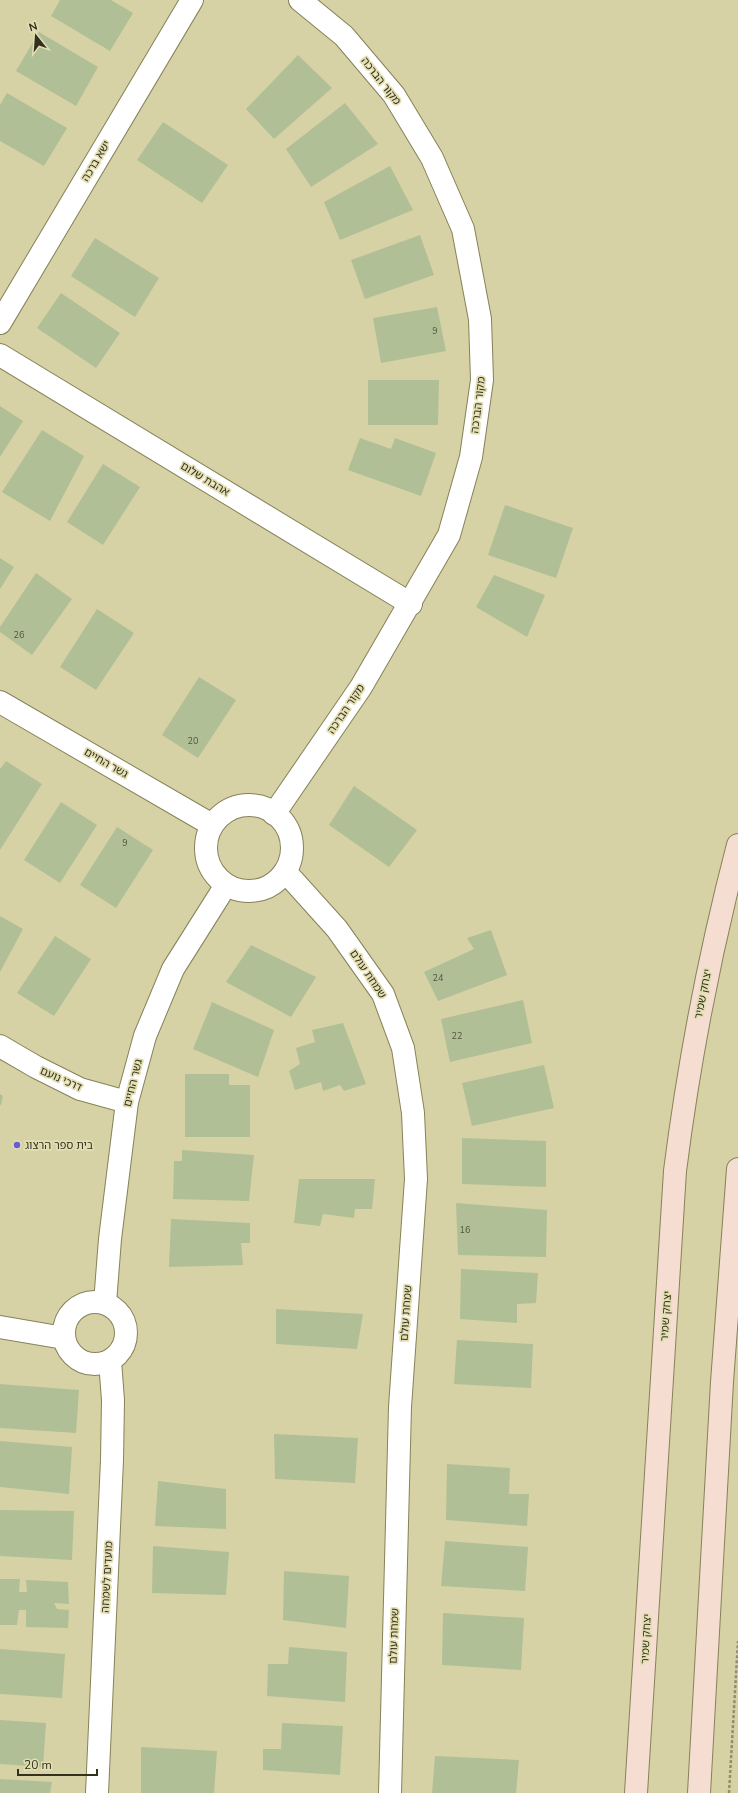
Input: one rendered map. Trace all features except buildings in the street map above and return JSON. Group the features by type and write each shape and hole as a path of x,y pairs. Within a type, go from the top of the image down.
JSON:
{"main road":[{"name":"יצחק שמיר","path":"636,1793 675,1171 685,1094 700,1003 738,844"},
{"path":"699,1793 722,1382 738,1169"}],"street":[{"name":"ישא ברכה","path":"0,323 192,0"},
{"name":"מקור הברכה","path":"274,814 361,687 411,604 450,535 471,457 482,380 480,319 463,229 432,158 394,96 344,36 300,0"},
{"name":"אהבת שלום","path":"0,354 411,604"},
{"name":"גשר החיים","path":"0,702 212,825"},
{"path":"247,804 266,808 274,814 282,820 292,840 291,859 282,876 266,888 250,892 234,889 219,880 208,863 206,842 212,825 226,811 247,804"},
{"name":"שמחת עולם","path":"284,873 292,879 337,929 383,994 403,1048 413,1113 416,1179 400,1407 390,1793"},
{"name":"גשר החיים","path":"105,1303 110,1240 127,1102 146,1036 173,969 226,885"},
{"name":"דרכי נועם","path":"0,1046 36,1067 80,1088 127,1102"},
{"path":"92,1302 105,1303 119,1312 125,1321 127,1332 124,1345 116,1357 110,1361 92,1364 84,1363 70,1352 64,1338 64,1325 69,1315 78,1306 92,1302"},
{"path":"0,1327 64,1338"},
{"name":"מועדים לשמחה","path":"97,1793 112,1460 113,1400 110,1361"}],"path":[{"path":"728,1793 738,1641"}],"place":[{"name":"בית ספר הרצוג","path":"17,1145"}]}
